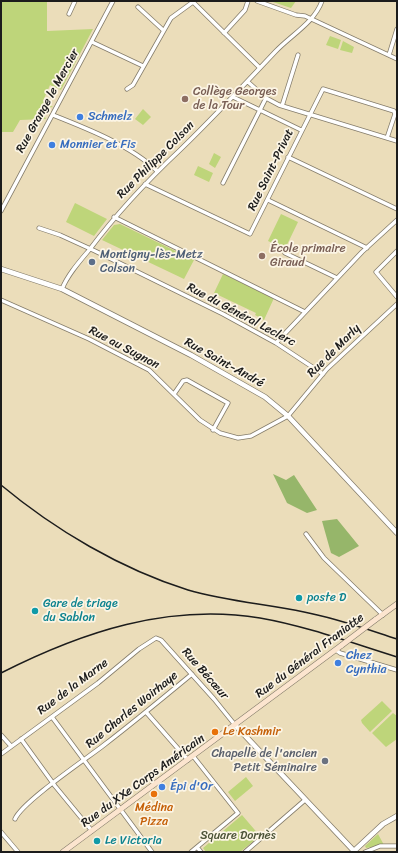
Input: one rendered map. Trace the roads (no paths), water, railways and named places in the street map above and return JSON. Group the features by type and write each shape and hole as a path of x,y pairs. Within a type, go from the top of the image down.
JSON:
{"main road":[{"name":"Rue du Général Franiatte","path":"235,725 397,604"},
{"name":"Rue du XXe Corps Américain","path":"64,852 235,725"}],"street":[{"path":"69,14 75,1"},
{"name":"Rue Grange le Mercier","path":"1,210 113,1"},
{"path":"127,89 133,85 171,18 192,1 260,68"},
{"path":"224,33 245,10 248,1"},
{"path":"257,1 311,19 397,59"},
{"name":"Rue Philippe Colson","path":"62,289 72,272 114,217 157,171 311,19 319,10 322,1"},
{"path":"138,7 163,30"},
{"path":"389,55 397,29"},
{"path":"92,42 143,66"},
{"path":"282,106 298,55"},
{"path":"248,82 266,98 282,106 397,141"},
{"name":"Rue Saint-Privat","path":"145,184 250,234 268,200 320,91 326,89 394,111 395,114 387,138"},
{"path":"233,97 259,111 301,130"},
{"path":"223,183 266,98"},
{"path":"53,115 124,148 157,171"},
{"path":"288,157 397,209"},
{"path":"268,200 367,248"},
{"path":"114,217 305,312"},
{"path":"276,344 337,278 397,220"},
{"name":"Rue du Général Leclerc","path":"39,228 60,235 223,314 276,344 323,374"},
{"path":"397,251 376,272 397,297"},
{"path":"285,253 337,278"},
{"name":"Rue Saint-André","path":"1,270 62,289 252,388 288,416 397,533"},
{"name":"Rue au Sugnon","path":"1,300 89,340 149,370 200,420 213,430 226,437 245,437 288,416"},
{"name":"Rue de Marly","path":"288,416 323,374 397,304"},
{"path":"174,394 183,381 187,380 228,403 213,430"},
{"path":"306,534 324,558 383,615"},
{"name":"Rue de la Marne","path":"1,754 52,717 139,649 153,639 159,639"},
{"name":"Rue Bécœur","path":"159,639 192,674 235,725"},
{"path":"336,650 397,670"},
{"name":"Rue Charles Woirhaye","path":"15,819 23,809 54,783 84,761 192,674"},
{"path":"146,712 188,760"},
{"path":"52,717 152,852"},
{"path":"235,725 355,852 383,824 397,816"},
{"path":"1,735 11,746"},
{"path":"20,739 92,831"},
{"path":"191,852 238,812 193,756"},
{"path":"245,852 305,800"},
{"path":"1,832 18,852"},
{"path":"365,852 380,846 397,846"},
{"path":"197,847 201,852"}],"railway":[{"path":"1,485 22,502 66,532 114,559 163,581 202,594 316,614 397,639"},
{"path":"1,673 63,645 126,624 192,614 226,614 277,621 329,635 397,657"}],"place":[{"name":"Collège Georges de la Tour","path":"185,99"},
{"name":"Schmelz","path":"80,117"},
{"name":"Monnier et Fis","path":"52,145"},
{"name":"École primaire Giraud","path":"262,256"},
{"name":"Montigny-lès-Metz Colson","path":"92,262"},
{"name":"poste D","path":"299,598"},
{"name":"Gare de triage du Sablon","path":"35,611"},
{"name":"Chez Cynthia","path":"338,663"},
{"name":"Le Kashmir","path":"215,732"},
{"name":"Chapelle de l'ancien Petit Séminaire","path":"325,761"},
{"name":"Épi d'Or","path":"162,787"},
{"name":"Médina Pizza","path":"154,794"},
{"name":"Le Victoria","path":"97,841"}],"park label":[{"name":"Square Dornès","path":"238,836"}]}
